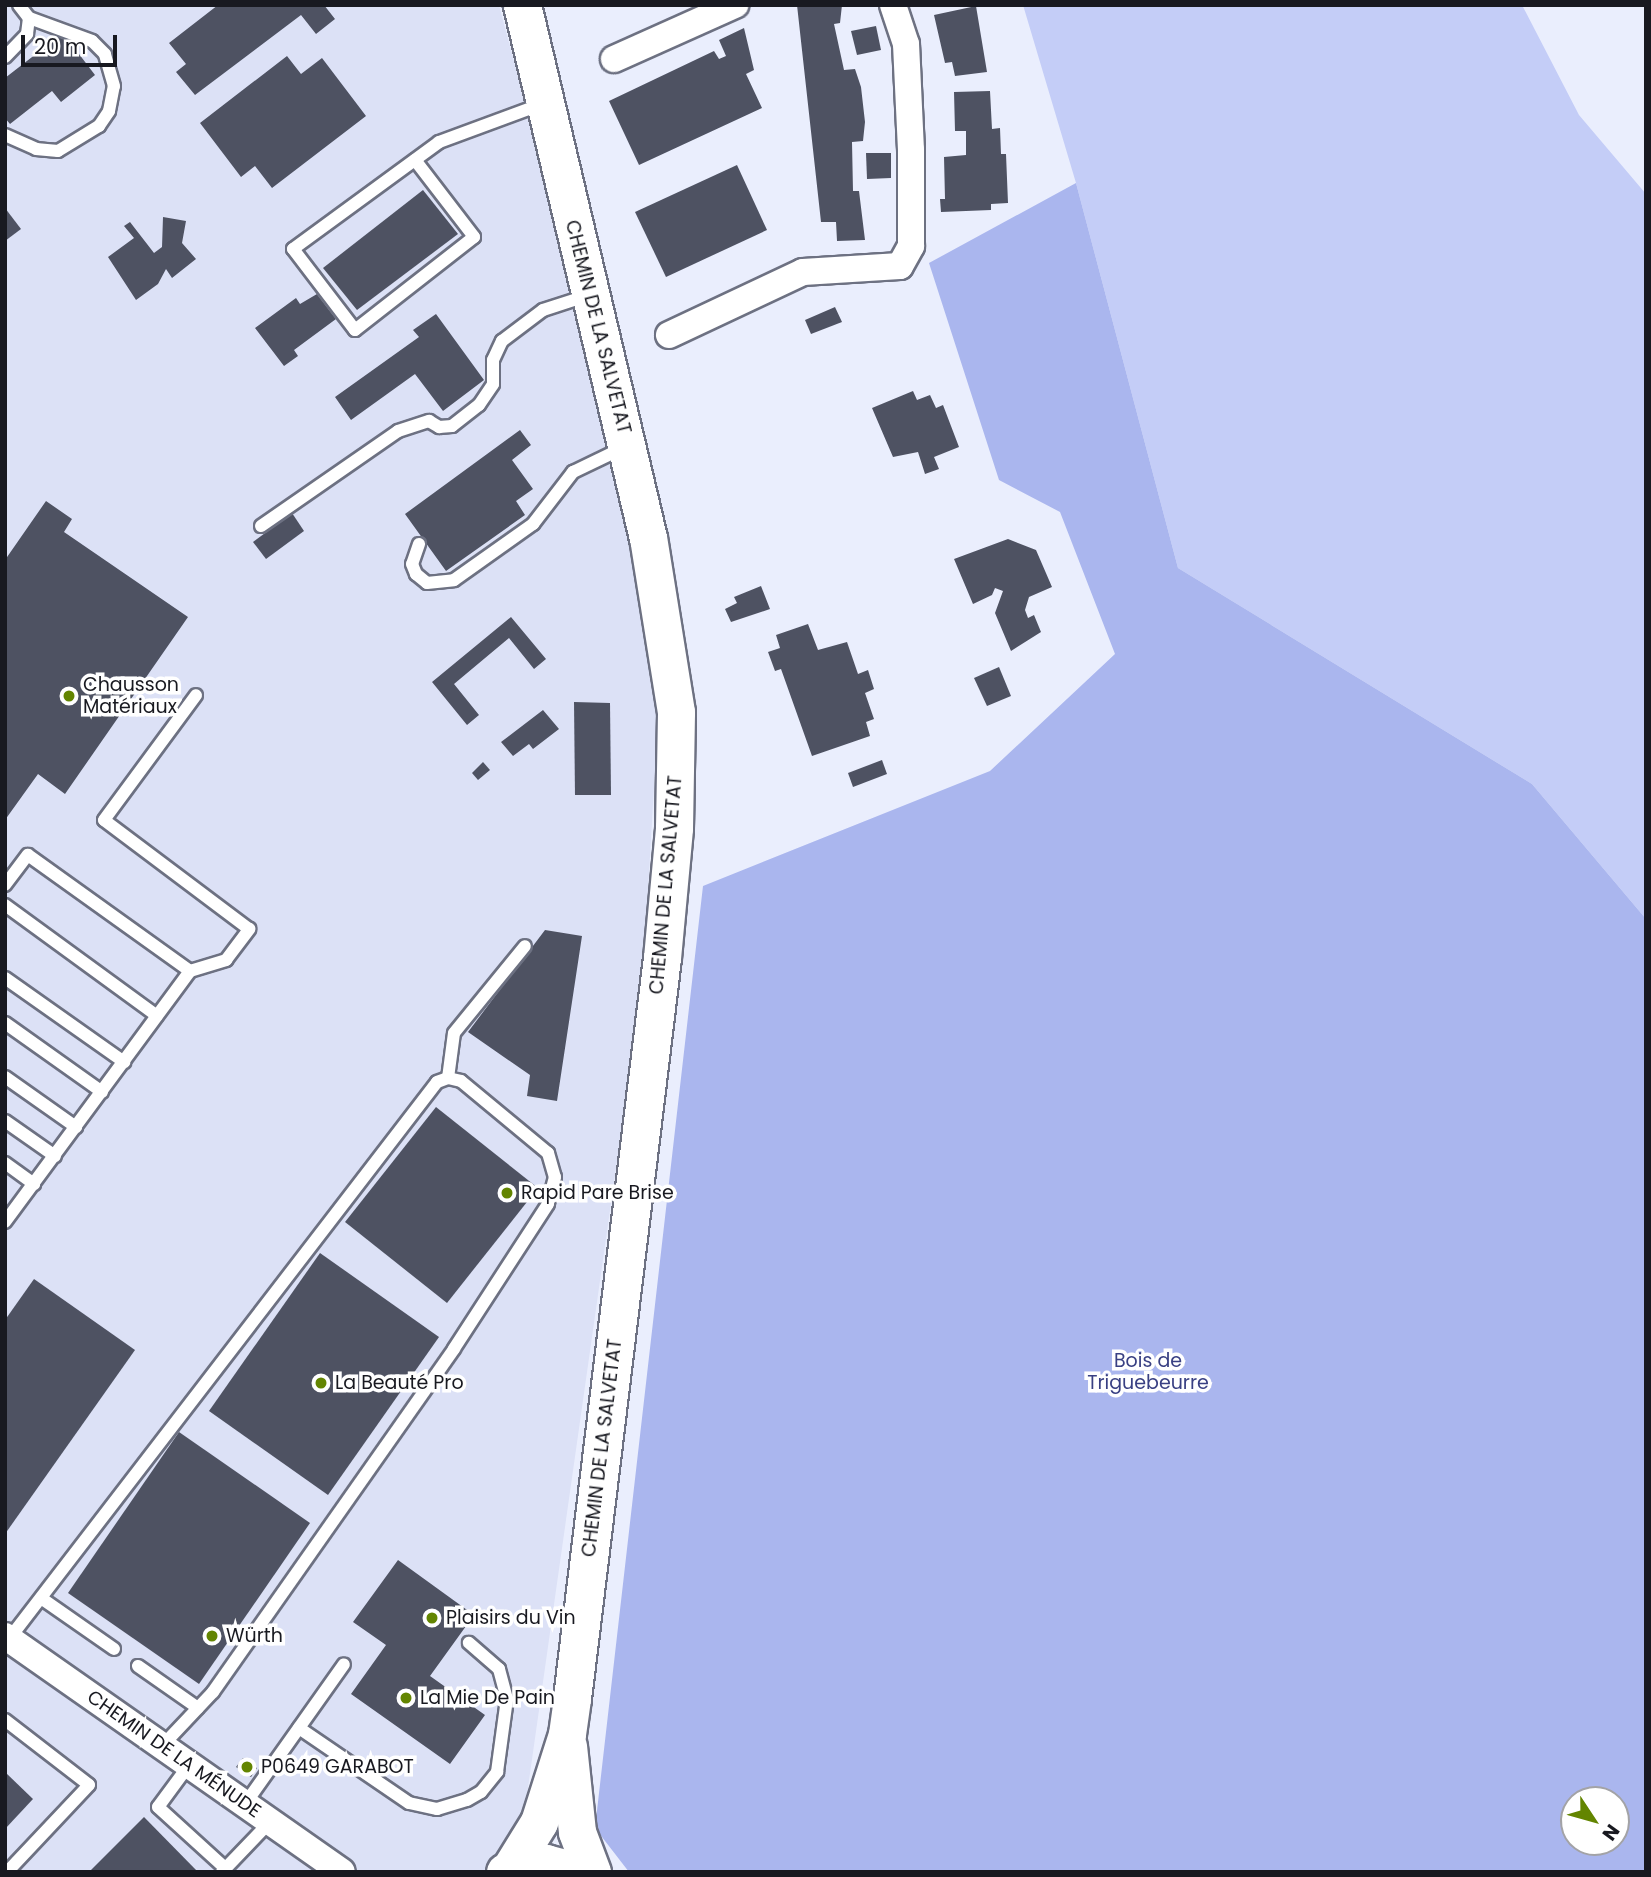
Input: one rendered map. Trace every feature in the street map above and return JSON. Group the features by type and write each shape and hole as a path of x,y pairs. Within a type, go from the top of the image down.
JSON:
{"main road":[{"name":"CHEMIN DE LA SALVETAT","path":"508,1871 539,1822 566,1734 674,828 676,712 648,538 543,104 522,5"},
{"name":"CHEMIN DE LA SALVETAT","path":"566,1734 577,1832 592,1872"},
{"path":"508,1871 546,1863 579,1872"}],"street":[{"path":"614,59 736,5"},
{"path":"668,335 803,272 900,266 911,246 911,150 906,44 893,5"},
{"name":"CHEMIN DE LA MÉNUDE","path":"7,1638 342,1872"}],"lane":[{"path":"5,135 36,149 58,151 79,142 109,111 114,86 105,54 79,34 29,18 19,5"},
{"path":"5,57 27,34 29,18"},
{"path":"415,160 474,237 355,330 293,249 439,142 543,104"},
{"path":"261,526 398,431 429,421 439,427 453,426 479,405 493,384 493,360 502,341 543,310 590,295"},
{"path":"419,544 412,564 416,574 427,583 454,580 533,524 573,472 627,446"},
{"path":"5,1223 10,1207 34,1184 190,971 226,960 249,929 104,820 196,695"},
{"path":"5,884 28,855 190,971"},
{"path":"5,905 157,1016"},
{"path":"449,1078 454,1033 525,946"},
{"path":"5,978 124,1062"},
{"path":"5,1023 102,1092"},
{"path":"5,1077 76,1127"},
{"path":"7,1638 247,1332 310,1242 437,1082 449,1078 461,1081 548,1153 555,1177 548,1204 454,1349 198,1708 162,1746"},
{"path":"5,1121 55,1156"},
{"path":"5,1163 34,1184"},
{"path":"41,1598 114,1649"},
{"path":"299,1728 409,1803 437,1809 467,1800 481,1792 497,1772 507,1699 499,1669 469,1643"},
{"path":"245,1804 344,1664"},
{"path":"138,1666 198,1708"},
{"path":"5,1720 89,1785 7,1872"},
{"path":"189,1765 158,1807 223,1870 270,1822"}],"shaded area":[{"path":"5,5 499,5 626,483 658,717 643,978 516,1872 5,1872"},
{"path":"1023,5 1522,5 1579,115 1646,194 1646,919 1532,784 1178,568 1076,183"}],"green space":[{"name":"Bois de Triguebeurre","path":"1076,183 1178,568 1532,784 1646,919 1646,1872 629,1872 595,1828 703,886 990,771 1115,654 1060,512 999,480 929,263"}],"building":[{"path":"218,5 324,5 335,19 316,34 301,15 195,95 176,72 186,64 169,43"},
{"path":"797,5 842,5 840,23 834,24 844,70 855,69 861,87 865,122 863,141 852,142 853,191 859,191 865,240 837,241 836,222 821,222"},
{"path":"976,6 987,72 955,76 952,62 945,63 934,15"},
{"path":"876,26 881,50 857,55 851,31"},
{"path":"744,28 754,70 746,74 762,108 639,165 609,101 714,51 719,59 726,56 719,40"},
{"path":"63,33 95,75 61,102 52,91 10,124 5,118 5,78"},
{"path":"287,56 301,74 322,58 366,116 272,188 255,166 241,177 200,123"},
{"path":"990,91 992,129 1000,128 1001,154 1006,154 1008,203 991,204 991,210 941,212 940,199 945,199 944,157 966,155 966,131 955,131 954,92"},
{"path":"866,153 891,153 891,178 867,179"},
{"path":"737,165 767,230 666,277 635,212"},
{"path":"423,190 458,234 357,310 323,268"},
{"path":"5,208 21,229 5,241"},
{"path":"163,217 186,221 182,243 196,259 172,278 166,269 158,284 136,300 108,257 134,238 124,226 130,222 154,253 162,247"},
{"path":"317,294 336,319 294,350 298,356 284,366 255,328 296,298 300,304"},
{"path":"835,307 842,322 811,334 805,320"},
{"path":"436,314 484,380 443,411 415,374 351,420 335,397 419,337 413,330"},
{"path":"913,391 917,400 930,395 936,408 943,405 959,447 934,457 939,469 925,474 918,452 893,457 872,408"},
{"path":"520,430 531,445 512,460 533,489 516,501 525,515 446,571 405,514"},
{"name":"Chausson Matériaux","path":"46,501 72,519 64,532 188,617 65,794 38,774 5,820 5,560"},
{"path":"292,513 304,531 266,559 253,542"},
{"path":"1008,539 1036,550 1052,587 1029,597 1025,610 1028,618 1034,615 1041,632 1011,651 995,613 1003,591 995,588 992,595 973,604 954,559"},
{"path":"761,586 770,609 731,622 725,609 737,603 734,597"},
{"path":"511,617 546,659 534,669 509,638 454,684 479,715 467,725 432,682"},
{"path":"808,624 818,650 847,642 858,674 868,670 874,689 865,693 874,719 866,722 870,736 812,756 781,669 775,671 768,652 780,648 776,635"},
{"path":"999,667 1011,696 987,706 974,678"},
{"path":"574,702 610,703 611,795 575,795"},
{"path":"543,710 559,729 533,749 529,744 513,756 501,742"},
{"path":"882,760 887,774 853,787 848,773"},
{"path":"483,762 490,770 478,780 472,773"},
{"path":"545,930 582,936 557,1101 527,1096 530,1075 468,1032"},
{"path":"436,1107 538,1188 447,1303 345,1222"},
{"path":"320,1253 439,1337 328,1495 209,1411"},
{"path":"34,1279 135,1350 5,1534 5,1320"},
{"path":"179,1432 310,1523 199,1684 68,1593"},
{"path":"398,1560 474,1615 430,1676 485,1715 450,1764 351,1694 386,1645 353,1622"},
{"name":"P0649 GARABOT","path":"243,1758 257,1768 251,1777 236,1767"},
{"path":"5,1772 33,1799 5,1829"},
{"path":"144,1817 198,1872 89,1872"}],"place":[{"name":"Chausson Matériaux","path":"69,696"},
{"name":"Rapid Pare Brise","path":"507,1193"},
{"name":"La Beauté Pro","path":"321,1383"},
{"name":"Plaisirs du Vin","path":"432,1618"},
{"name":"Würth","path":"212,1636"},
{"name":"La Mie De Pain","path":"406,1698"},
{"name":"P0649 GARABOT","path":"247,1767"}]}
